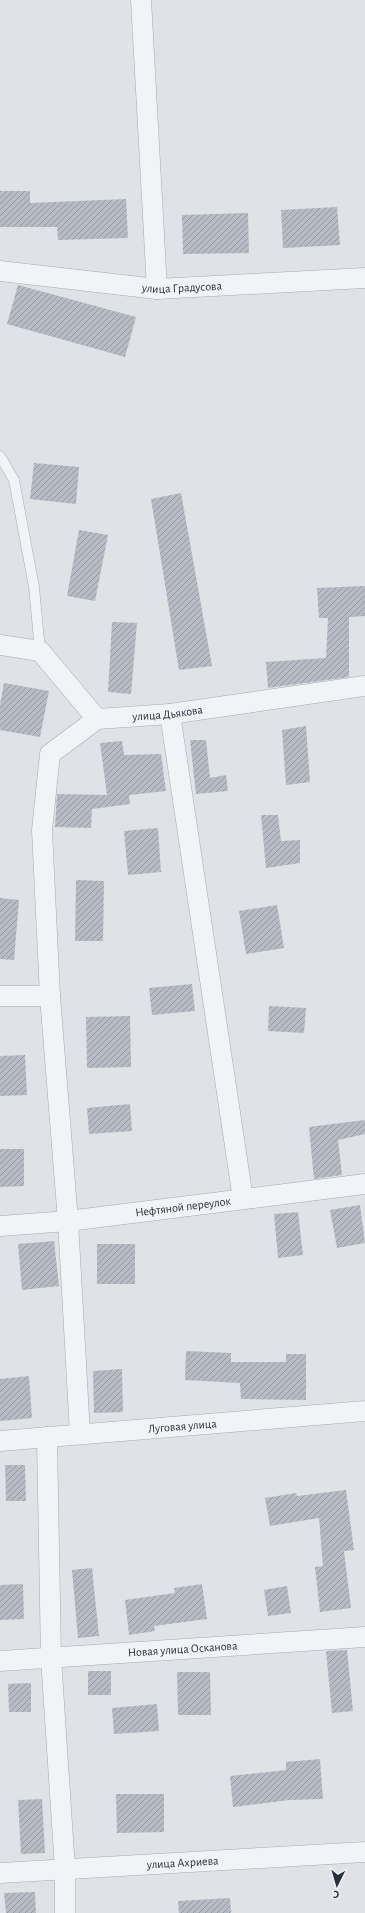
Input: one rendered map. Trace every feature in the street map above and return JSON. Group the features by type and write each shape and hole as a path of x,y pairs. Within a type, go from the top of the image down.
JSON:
{"street":[{"path":"141,0 157,289"},
{"name":"улица Градусова","path":"0,271 157,289 365,278"},
{"path":"0,645 40,651 97,719 50,754 42,830 50,996 68,1221 80,1434"},
{"name":"улица Дьякова","path":"97,719 170,714 365,686"},
{"path":"170,714 243,1199"},
{"path":"0,996 50,996"},
{"name":"Нефтяной переулок","path":"0,1226 68,1221 365,1184"},
{"name":"Луговая улица","path":"0,1441 365,1410"},
{"path":"47,1437 51,1658 65,1869 65,1913"},
{"name":"Новая улица Осканова","path":"0,1661 365,1638"},
{"name":"улица Ахриева","path":"0,1873 365,1852"}],"lane":[{"path":"0,456 14,480 34,587 40,651"}],"building":[{"path":"0,191 30,191 30,203 126,199 128,238 58,240 57,227 0,227"},
{"path":"337,207 340,245 283,248 281,210"},
{"path":"248,213 249,253 183,254 182,215"},
{"path":"18,285 136,317 125,357 7,324"},
{"path":"34,463 79,467 76,504 30,499"},
{"path":"181,493 212,666 179,670 151,499"},
{"path":"79,530 108,535 95,601 67,596"},
{"path":"365,586 365,616 349,617 349,677 268,688 266,662 326,658 328,618 319,618 317,588"},
{"path":"112,622 137,623 131,694 108,692"},
{"path":"4,683 49,691 40,737 0,730 0,705"},
{"path":"306,726 310,782 286,785 282,730"},
{"path":"190,740 206,740 210,778 226,775 228,791 196,794"},
{"path":"122,741 124,755 161,754 166,791 129,795 130,804 92,809 91,828 55,827 57,794 107,795 100,743"},
{"path":"261,815 278,815 281,841 300,840 300,863 266,868"},
{"path":"158,828 161,872 128,875 124,831"},
{"path":"76,880 104,881 103,941 75,941"},
{"path":"0,898 19,900 14,960 0,959"},
{"path":"277,905 284,948 246,954 239,911"},
{"path":"192,984 195,1011 152,1015 149,988"},
{"path":"269,1006 306,1008 304,1033 268,1031"},
{"path":"130,1016 131,1067 87,1068 86,1017"},
{"path":"25,1055 27,1095 0,1096 0,1056"},
{"path":"130,1104 132,1131 89,1134 87,1108"},
{"path":"365,1120 365,1134 338,1140 342,1175 314,1179 309,1127"},
{"path":"0,1149 24,1149 24,1186 0,1187"},
{"path":"360,1205 365,1243 337,1248 330,1210"},
{"path":"298,1212 303,1255 278,1258 274,1214"},
{"path":"54,1241 59,1286 22,1290 18,1244"},
{"path":"97,1244 135,1244 135,1284 97,1284"},
{"path":"186,1351 231,1353 231,1362 286,1362 286,1354 306,1354 306,1400 241,1399 240,1383 185,1380"},
{"path":"122,1369 123,1412 94,1413 93,1371"},
{"path":"29,1376 32,1418 0,1421 0,1379"},
{"path":"5,1465 25,1465 26,1501 6,1501"},
{"path":"346,1490 354,1550 344,1551 351,1608 320,1612 315,1567 323,1566 319,1518 270,1526 265,1498 296,1493 297,1496"},
{"path":"92,1568 99,1636 78,1638 72,1570"},
{"path":"23,1584 24,1619 0,1620 0,1585"},
{"path":"202,1584 207,1619 154,1626 155,1631 129,1635 125,1600 175,1593 174,1588"},
{"path":"287,1586 291,1613 268,1616 264,1590"},
{"path":"347,1650 353,1711 332,1713 326,1651"},
{"path":"88,1671 111,1671 111,1695 88,1695"},
{"path":"177,1672 210,1672 211,1715 178,1715"},
{"path":"31,1683 31,1712 9,1712 8,1684"},
{"path":"157,1704 159,1731 114,1734 112,1708"},
{"path":"320,1759 323,1799 289,1800 233,1807 230,1776 286,1770 286,1762"},
{"path":"116,1794 164,1794 164,1832 117,1833"},
{"path":"42,1799 45,1853 21,1854 18,1800"},
{"path":"35,1892 36,1913 6,1913 4,1893"},
{"path":"230,1898 231,1913 179,1913 178,1901"}]}
